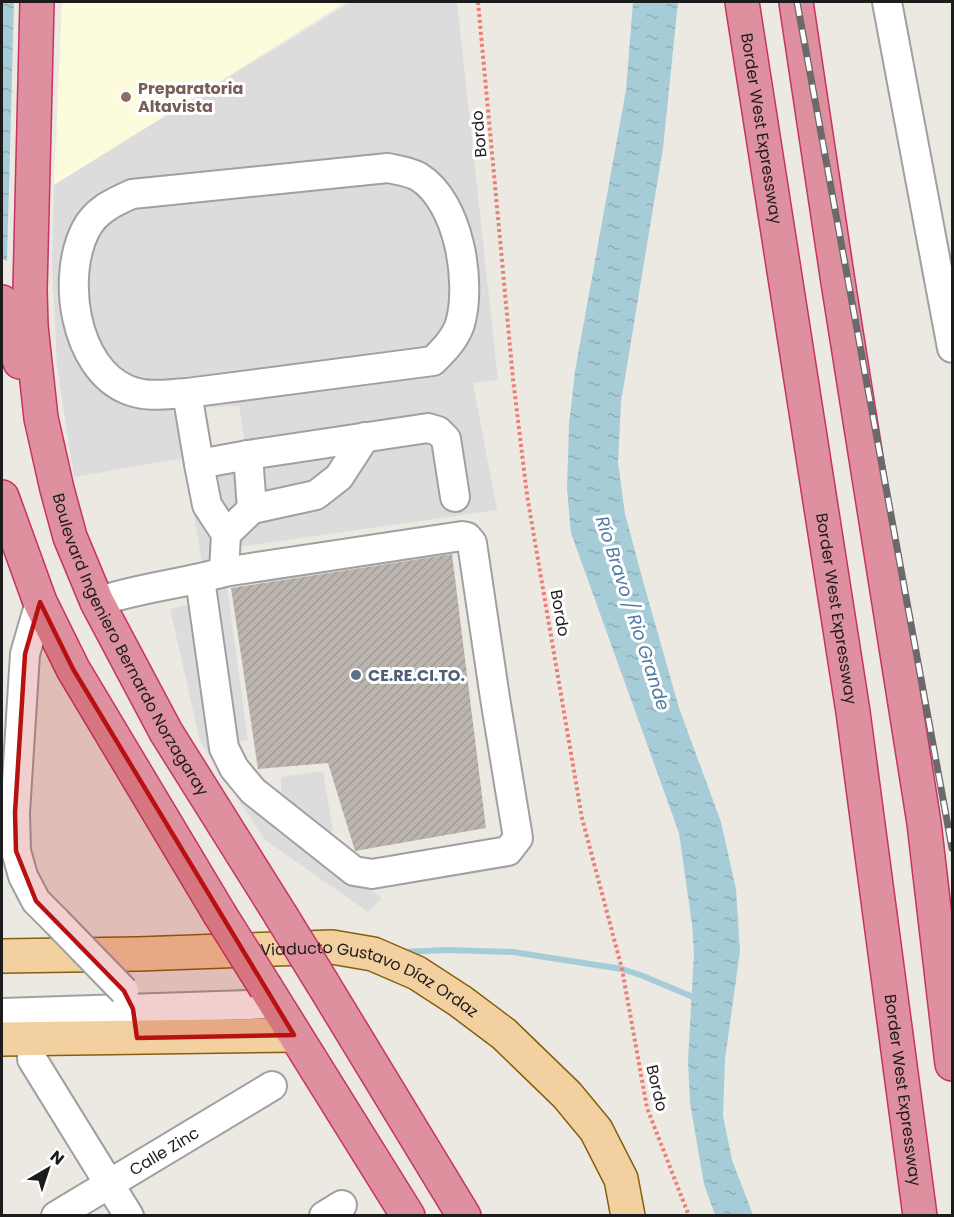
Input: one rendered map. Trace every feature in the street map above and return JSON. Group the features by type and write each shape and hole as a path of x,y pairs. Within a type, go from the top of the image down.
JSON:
{"highway":[{"name":"Boulevard Ingeniero Bernardo Norzagaray","path":"37,2 31,326 41,418 70,537 97,602 166,732 464,1215"},
{"name":"Border West Expressway","path":"742,2 853,712 920,1215"},
{"path":"796,2 924,823 952,1064"},
{"path":"2,302 22,367 37,385"},
{"path":"2,497 40,602 73,669 219,914 408,1215"}],"main road":[{"name":"Viaducto Gustavo Díaz Ordaz","path":"2,956 332,947 374,954 417,973 460,1000 504,1034 567,1095 596,1130 621,1179 628,1215"},
{"path":"17,1039 131,1013 294,1035"}],"street":[{"path":"887,2 952,348"},
{"path":"388,168 418,176 442,200 456,227 466,290 459,325 449,344 433,361 187,393 148,396 127,389 104,374 85,347 78,324 74,285 78,248 86,228 109,204 132,194 388,168"},
{"path":"187,393 207,505 226,534"},
{"path":"199,464 248,454 422,428 438,431 446,440 455,497"},
{"path":"97,602 118,595 212,575 467,537 472,543 519,838 508,851 372,874 354,871 253,791 234,768 224,748 212,575 226,534 252,509 316,495 339,477 365,436"},
{"path":"248,454 252,509"},
{"path":"40,602 25,654 15,813 9,851 36,901 56,921 131,1013"},
{"path":"2,1013 131,1013 271,996"},
{"path":"17,1039 32,1059 129,1215"},
{"name":"Calle Zinc","path":"56,1215 272,1086"}],"path":[{"name":"Bordo","path":"478,2 513,379 527,495 582,818 622,969 647,1108 689,1215"}],"highlighted area":[{"path":"40,602 73,669 294,1035 137,1038 133,1009 124,991 36,901 16,851 15,813 25,654"}],"shaded area":[{"name":"Preparatoria Altavista","path":"62,2 346,2 54,185"},
{"path":"351,2 457,2 498,380 473,383 497,510 238,547 227,586 248,740 235,742 256,777 281,793 281,777 323,771 333,831 302,838 382,898 368,912 265,840 200,741 170,609 208,600 185,459 246,448 239,406 173,409 183,458 74,477 57,365 52,263 54,185"}],"water":[{"path":"2,2 14,2 7,261 2,259"},
{"name":"Río Bravo / Rio Grande","path":"633,2 678,2 663,148 621,402 618,462 625,514 643,581 679,708 721,822 736,889 740,951 725,1059 723,1116 732,1160 753,1215 715,1215 704,1184 690,1103 688,1061 694,953 679,833 571,533 567,489 569,425 575,371 626,90"}],"building":[{"name":"CE.RE.CI.TO.","path":"452,554 486,828 355,851 328,763 258,769 231,588"}],"waterway":[{"path":"403,952 448,950 513,952 622,969 698,999"}],"railway":[{"path":"797,2 952,848"}],"place":[{"name":"Preparatoria Altavista","path":"126,97"},
{"name":"CE.RE.CI.TO.","path":"356,675"}]}
